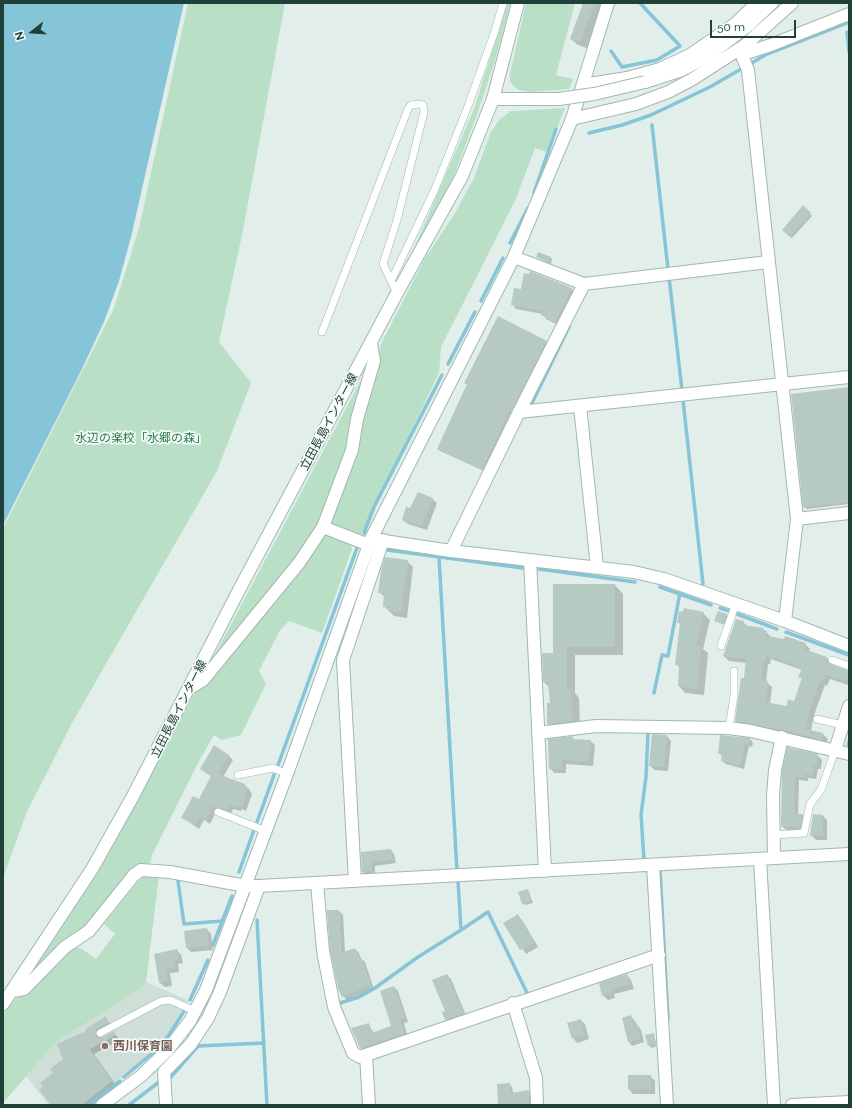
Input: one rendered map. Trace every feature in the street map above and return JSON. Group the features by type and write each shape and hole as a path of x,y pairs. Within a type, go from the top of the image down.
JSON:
{"street":[{"name":"立田長島インター線","path":"3,1004 92,869 133,796 191,687 239,590 397,293 462,176 493,99 518,3"},
{"path":"102,1105 141,1076 168,1051 190,1021 206,990 287,774 370,542 514,257 572,119 608,3"},
{"path":"583,85 627,78 660,69 690,55 735,24 757,3"},
{"path":"493,99 559,99 594,94 645,82 682,70 708,56 749,25 772,3"},
{"path":"742,54 792,3"},
{"path":"572,119 636,104 668,92 713,67 742,54 772,45 849,14"},
{"path":"742,54 748,70 797,519 785,621"},
{"path":"514,257 584,284 768,262"},
{"path":"451,551 584,284"},
{"path":"191,687 203,680 299,563 323,528 352,450 357,419 374,361 370,344"},
{"path":"519,412 849,377"},
{"path":"580,406 597,567"},
{"path":"797,519 849,513"},
{"path":"323,528 370,542 383,540 451,551 597,567 664,578 785,621 849,646"},
{"path":"355,881 343,660 383,540"},
{"path":"530,560 545,871"},
{"path":"835,750 849,706"},
{"path":"538,733 596,726 729,728 751,730 849,754"},
{"path":"774,858 774,777 782,738"},
{"path":"13,991 24,989 66,947 88,931 134,875 141,870 170,872 246,886 259,886 849,854"},
{"path":"760,859 774,1105"},
{"path":"653,865 668,1105"},
{"path":"317,883 323,951 334,1008 353,1052 360,1057 513,1003 659,955"},
{"path":"166,1105 164,1072 191,1044 208,1018 220,992 259,886"},
{"path":"513,1003 536,1078 537,1105"},
{"path":"366,1055 369,1105"},
{"path":"792,1105 849,1102"}],"lane":[{"path":"391,281 435,189 492,39 502,3"},
{"path":"322,332 408,109 411,105 420,104 423,105 424,112 397,220 383,264 397,293"},
{"path":"721,646 736,603"},
{"path":"832,660 849,666"},
{"path":"729,728 734,696 734,671"},
{"path":"817,719 843,725"},
{"path":"774,835 804,833 810,804 821,790 835,750"},
{"path":"238,775 273,768 287,774"},
{"path":"218,812 266,831"},
{"path":"100,1033 161,1001 170,1000 196,1011"}],"shaded area":[{"name":"西川保育園","path":"146,982 188,1000 168,1033 141,1062 87,1105 49,1105 26,1076 56,1042 141,989"}],"green space":[{"name":"水辺の楽校「水郷の森」","path":"188,3 285,3 243,230 219,342 251,383 217,471 72,723 26,814 3,878 3,528 114,308 139,228"},
{"path":"507,3 511,3 494,64 453,178 409,260 474,109"},
{"path":"526,3 575,3 556,75 573,79 569,89 531,92 519,90 514,87 510,81 510,74"},
{"path":"565,108 558,126 555,128 547,152 535,148 515,201 441,347 439,373 362,533 359,537 333,526 329,520 376,367 381,344 424,260 455,213 474,178 491,132 500,119 511,111"},
{"path":"368,367 350,447 319,527 204,675"},
{"path":"325,534 351,544 352,549 322,633 289,621 280,630 259,671 266,684 241,735 222,740 214,735 199,761 152,855 150,863 140,866 98,916 23,985 96,871 196,691"},
{"path":"159,875 146,982 141,989 56,1042 3,1103 3,1014 13,1001 30,988 62,954 76,947 82,949 96,959 115,934 104,924 143,876"}],"water":[{"path":"3,3 184,3 132,233 119,281 104,322 79,375 3,525"}],"building":[{"path":"583,3 595,3 580,42 570,39"},
{"path":"803,205 811,213 790,237 782,230"},
{"path":"538,252 551,257 549,262 536,257"},
{"path":"530,271 572,288 555,323 541,315 543,311 511,305 514,288 521,289 524,273 529,274"},
{"path":"498,316 547,341 513,408 511,407 482,470 437,449 467,384 464,383"},
{"path":"849,387 849,502 803,507 791,394"},
{"path":"418,492 433,498 422,526 402,520 406,507 410,508"},
{"path":"385,557 408,560 401,612 387,610 388,607 383,607 384,593 378,593 381,570"},
{"path":"553,584 615,584 615,647 567,647 567,689 571,688 572,721 547,724 547,703 550,703 548,682 543,682 542,653 553,653"},
{"path":"684,608 704,612 696,645 701,646 697,689 678,686 679,665 675,665 680,623 677,623 679,612 683,611"},
{"path":"718,611 727,614 723,624 714,621"},
{"path":"736,619 744,621 743,625 764,628 763,630 767,631 766,636 784,639 785,636 806,643 804,649 827,657 826,662 849,671 849,680 844,678 843,681 825,675 822,682 820,681 810,709 806,729 823,733 821,740 784,730 735,721 741,678 744,678 746,659 723,656","holes":["766,655 802,668 798,677 802,678 794,701 788,699 787,706 765,702 768,681 761,680"]},
{"path":"652,734 667,735 664,767 649,766"},
{"path":"720,735 750,738 749,744 745,743 740,766 721,761 722,754 718,754"},
{"path":"573,736 573,739 591,740 589,762 562,760 562,769 549,769 548,739"},
{"path":"214,745 229,755 218,774 245,784 244,787 248,789 242,807 237,805 236,808 229,805 227,810 213,806 205,820 199,817 195,825 181,818 193,796 199,799 211,776 200,769"},
{"path":"787,747 818,754 817,766 814,765 812,775 804,774 804,778 795,776 795,814 803,814 800,827 781,826 782,771"},
{"path":"813,814 823,815 823,836 810,836"},
{"path":"391,849 393,860 372,862 372,871 362,872 361,852"},
{"path":"528,889 532,901 522,904 518,892"},
{"path":"327,910 339,910 341,953 355,948 359,958 361,957 371,985 342,997 338,989 330,950"},
{"path":"518,914 534,943 520,950 503,923"},
{"path":"207,928 209,946 186,948 184,931"},
{"path":"177,949 179,959 174,960 175,967 166,969 168,981 159,983 154,954"},
{"path":"447,974 464,1014 445,1020 442,1012 445,1011 432,980"},
{"path":"627,974 630,984 611,990 611,993 602,996 599,983"},
{"path":"394,986 405,1018 400,1019 405,1034 360,1048 351,1028 369,1023 372,1033 391,1026 380,991"},
{"path":"631,1015 634,1026 637,1025 641,1038 628,1042 622,1018"},
{"path":"106,1016 109,1023 96,1030 96,1036 102,1038 114,1031 116,1035 90,1049 112,1081 82,1105 51,1105 39,1090 43,1086 40,1083 53,1073 50,1069 63,1059 57,1044 86,1031 86,1029"},
{"path":"581,1019 585,1035 572,1039 567,1023"},
{"path":"654,1033 656,1044 648,1046 645,1035"},
{"path":"628,1075 651,1075 651,1089 628,1090"},
{"path":"510,1083 510,1093 529,1090 529,1104 498,1105 497,1084"}],"waterway":[{"path":"611,51 622,67 657,60 680,46 640,3"},
{"path":"589,133 622,125 651,115 710,87 767,54 849,22"},
{"path":"847,32 849,51"},
{"path":"652,125 668,269"},
{"path":"534,193 556,129"},
{"path":"510,243 528,208"},
{"path":"481,301 503,258"},
{"path":"669,277 682,390"},
{"path":"448,364 475,312"},
{"path":"530,407 569,327"},
{"path":"364,533 374,507 442,375"},
{"path":"683,400 703,584"},
{"path":"278,765 357,548"},
{"path":"387,550 523,568"},
{"path":"439,557 457,871"},
{"path":"539,569 635,582"},
{"path":"660,587 711,605"},
{"path":"654,693 662,655 668,656 680,593"},
{"path":"720,608 729,611"},
{"path":"737,614 777,629"},
{"path":"786,632 849,655"},
{"path":"647,860 644,860 641,815 646,777 648,731"},
{"path":"257,822 274,775"},
{"path":"239,872 254,830"},
{"path":"660,870 668,1020"},
{"path":"178,881 184,924 222,921"},
{"path":"340,1003 359,997 375,988 418,957 461,930 458,881"},
{"path":"213,945 232,896"},
{"path":"461,930 488,912 528,995"},
{"path":"257,920 267,1105"},
{"path":"190,1000 208,960"},
{"path":"124,1077 156,1050 169,1035 184,1011"},
{"path":"170,1078 198,1046 264,1043"},
{"path":"89,1105 120,1081"},
{"path":"129,1105 159,1082"}],"place":[{"name":"西川保育園","path":"105,1046"}]}
